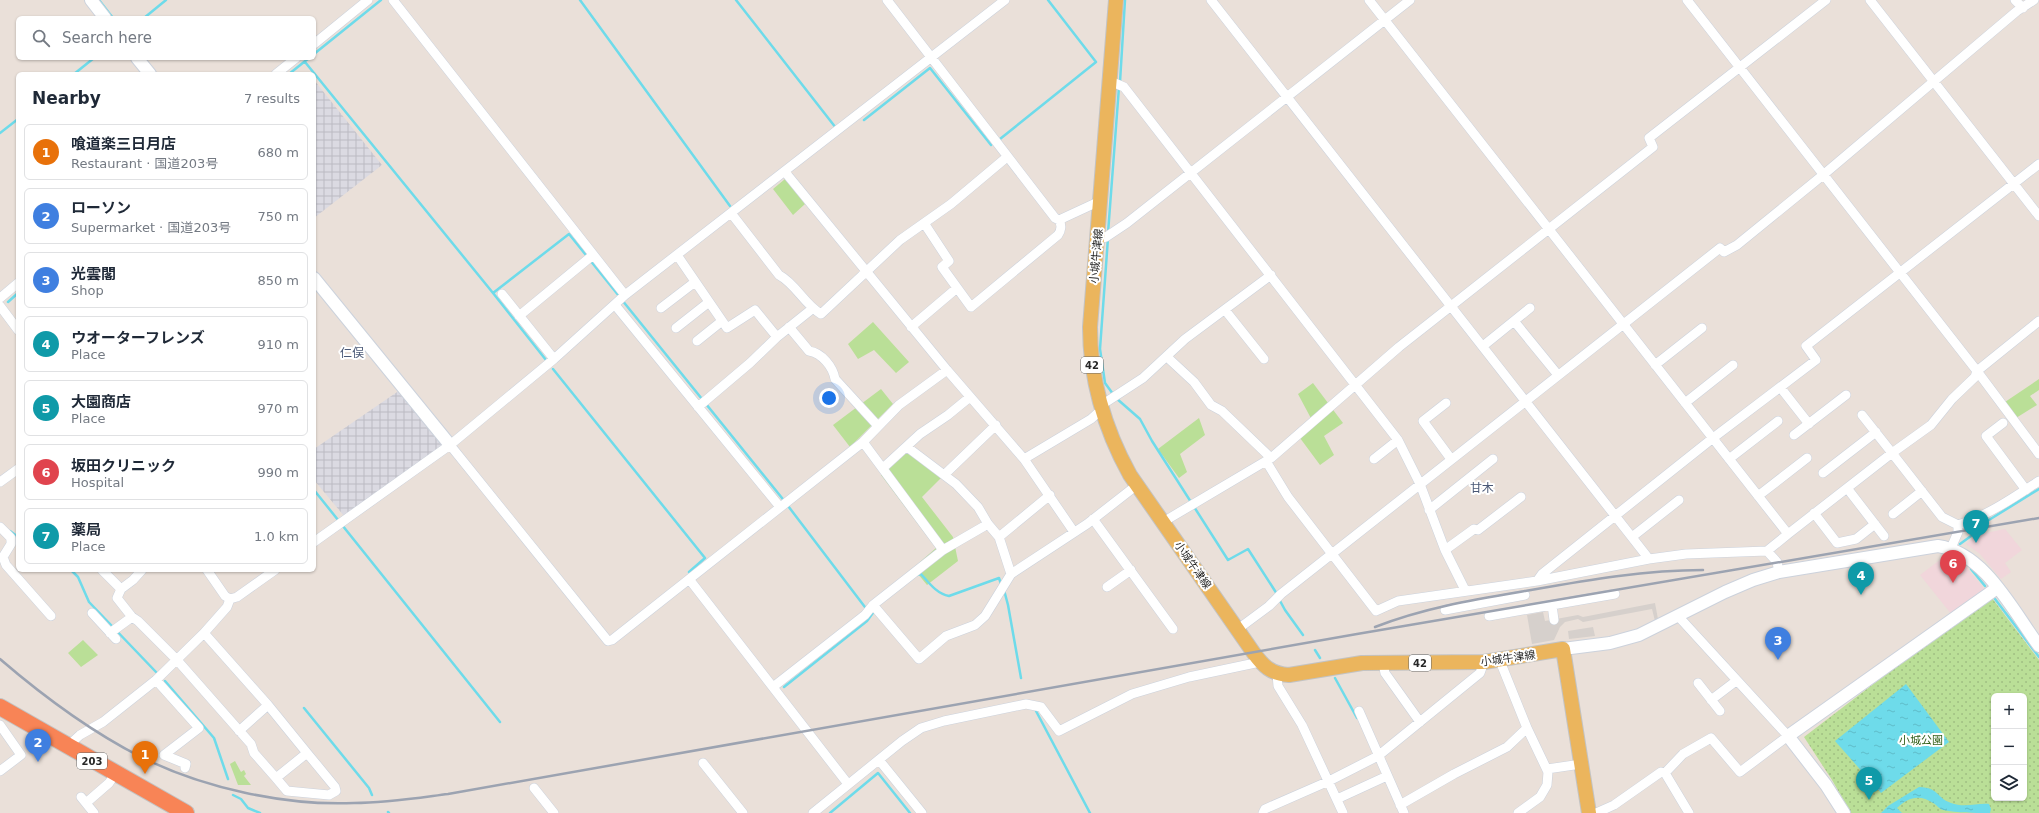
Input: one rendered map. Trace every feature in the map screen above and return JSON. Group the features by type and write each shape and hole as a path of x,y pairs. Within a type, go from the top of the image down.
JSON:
{"highway":[{"name":"203","path":"0,707 177,811"}],"main road":[{"name":"小城牛津線","path":"1116,0 1116,83 1100,201 1105,237 1090,346 1094,382 1100,408 1118,453 1137,485 1260,662 1270,672 1289,675 1362,663 1500,661 1562,649"},
{"path":"1562,649 1589,813"}],"street":[{"path":"91,0 103,16"},
{"path":"316,42 368,0"},
{"path":"393,0 625,295"},
{"path":"887,0 1007,157 1055,218 1061,223 1058,235 971,307 942,267 949,261 924,223"},
{"path":"316,541 450,445 554,359 625,295 1005,0"},
{"path":"1211,0 1649,559"},
{"path":"1369,0 1622,325 1788,534"},
{"path":"1105,237 1191,172 1410,0"},
{"path":"1686,0 1977,371 2039,454"},
{"path":"1163,522 1268,460 1356,384 1451,306 1653,148 1649,138 1826,0"},
{"path":"1870,0 2039,216"},
{"path":"2015,0 2023,8"},
{"path":"1238,629 1269,606 1279,595 1524,401 1720,248 1724,252 1737,245 1823,175 2017,11 2034,0"},
{"path":"139,60 148,72"},
{"path":"278,72 294,60"},
{"path":"1116,83 1191,172 1398,440 1420,484 1429,510 1465,590"},
{"path":"731,213 779,275 787,279 812,308 821,314 865,271 900,240 951,204 1007,157"},
{"path":"1537,581 1542,574 1713,438 1816,360 1806,346 2039,164"},
{"path":"784,172 911,327 1024,459 1074,532"},
{"path":"1059,220 1077,210 1100,201"},
{"path":"519,316 593,255"},
{"path":"676,255 727,328 755,310 777,337"},
{"path":"1024,459 1091,419 1100,408 1143,378 1185,339 1271,275"},
{"path":"316,280 608,641 612,640 863,442 898,405 947,370"},
{"path":"661,308 695,282"},
{"path":"0,298 16,286"},
{"path":"911,327 957,288"},
{"path":"502,294 554,359"},
{"path":"676,328 709,302"},
{"path":"615,305 780,507"},
{"path":"0,306 16,327"},
{"path":"698,407 750,363 789,326 812,308"},
{"path":"1483,346 1530,308"},
{"path":"1225,310 1264,359"},
{"path":"697,341 722,321"},
{"path":"1514,321 1558,375"},
{"path":"1167,357 1194,382 1211,405 1222,411 1268,460 1288,497 1376,611 1398,601 1465,590 1537,581 1649,559 1686,554 1767,551 1892,453 1931,426 1952,399 1975,377 1977,371 2039,321"},
{"path":"789,326 809,351 816,352 833,370 835,379 878,426"},
{"path":"1655,365 1702,328"},
{"path":"1685,403 1733,365"},
{"path":"1780,387 1809,424"},
{"path":"1794,435 1846,395"},
{"path":"883,468 920,434 948,415 970,397"},
{"path":"1446,403 1422,421 1451,459"},
{"path":"1862,415 1942,517 1958,525 1978,518 2039,481"},
{"path":"1729,459 1778,421"},
{"path":"2003,423 1986,436 2026,490"},
{"path":"944,475 996,425"},
{"path":"1823,473 1876,432"},
{"path":"1374,459 1398,440"},
{"path":"863,442 943,550"},
{"path":"907,447 956,484 978,507 988,524 999,537 1011,574"},
{"path":"1758,496 1807,458"},
{"path":"1429,510 1493,459"},
{"path":"0,482 16,470"},
{"path":"876,608 919,659 946,636 974,625 985,616 1011,574 1093,519 1137,485"},
{"path":"1847,488 1884,536"},
{"path":"1893,514 1922,492"},
{"path":"999,537 1050,495"},
{"path":"1446,550 1474,529 1478,530 1520,497"},
{"path":"1632,537 1679,500"},
{"path":"1814,513 1837,542 1856,539 1875,524"},
{"path":"1093,519 1173,629"},
{"path":"773,687 876,608 943,550 988,524"},
{"path":"1951,548 1958,532 1958,525"},
{"path":"0,526 11,538 11,544 3,557 6,565 51,616"},
{"path":"1562,649 1624,640 1639,635 1725,592 1753,580 1779,572 1938,546 1951,548 1973,561 1997,588 2039,646"},
{"path":"1767,551 1777,562 1779,572"},
{"path":"1107,587 1131,570"},
{"path":"104,572 121,589"},
{"path":"140,572 133,580 121,589 117,598 132,617 138,621 177,660 240,731 251,744 254,753 287,791 329,794 336,791 335,787 268,705 204,633"},
{"path":"208,572 224,596 230,599 237,597 272,572"},
{"path":"689,579 848,784"},
{"path":"1596,813 1614,806 1661,772 1665,773 1683,754 1710,738 1740,772 1788,736 1997,588"},
{"path":"1445,610 1485,609 1513,614 1615,594"},
{"path":"1485,609 1525,595"},
{"path":"68,746 80,735 103,722 156,680 204,633 227,607 230,599"},
{"path":"1552,606 1554,620"},
{"path":"92,613 113,636 118,627 132,617"},
{"path":"1678,616 1788,736 1826,785 1844,813"},
{"path":"1500,661 1527,728 1547,769 1547,785 1540,796 1518,813"},
{"path":"813,813 921,728 944,720 1026,704 1041,707 1059,731 1132,694 1190,677 1260,662"},
{"path":"1263,813 1270,807 1329,781 1376,757 1480,673 1484,662"},
{"path":"1383,663 1385,673 1420,722"},
{"path":"1278,674 1278,686 1302,725 1343,813"},
{"path":"156,680 199,728 164,755 186,764 185,768"},
{"path":"1711,700 1736,681"},
{"path":"1698,683 1720,711"},
{"path":"240,731 268,705"},
{"path":"1359,711 1376,757 1387,776 1402,809 1454,774 1507,747 1527,728"},
{"path":"0,726 22,755 0,771"},
{"path":"276,778 307,753"},
{"path":"879,760 922,813"},
{"path":"703,763 743,813"},
{"path":"1547,769 1581,764"},
{"path":"1665,773 1689,813"},
{"path":"94,813 84,800 109,783 115,774"},
{"path":"1337,799 1387,776"},
{"path":"534,788 554,813"}],"shaded area":[{"path":"316,82 382,165 316,216"},
{"path":"400,390 441,441 442,447 344,516 316,482 316,448"},
{"path":"2005,529 2022,550 2005,563 2011,572 2001,579 1980,554 1966,544 1976,535"},
{"path":"1945,556 1954,568 1963,563 1986,591 1952,615 1920,575"},
{"path":"1655,603 1658,619 1655,621 1652,609 1583,622 1578,619 1565,622 1560,627 1554,640 1532,644 1527,615 1543,612 1545,621 1578,615 1583,617"},
{"path":"1593,627 1595,636 1569,639 1568,631"}],"green space":[{"path":"785,179 805,204 793,215 773,189"},
{"path":"873,322 909,362 896,373 874,350 858,359 848,344"},
{"path":"2039,379 2039,390 2030,396 2037,405 2016,418 2005,402"},
{"path":"1313,383 1343,423 1324,436 1334,455 1320,465 1300,438 1314,424 1298,394"},
{"path":"881,389 893,404 850,447 833,425"},
{"path":"1199,418 1205,435 1180,454 1187,472 1179,478 1158,449"},
{"path":"907,451 941,478 922,497 953,537 958,561 927,585 913,568 936,548 881,475"},
{"name":"小城公園","path":"1992,598 2039,660 2039,813 1851,813 1804,737 1931,640"},
{"path":"83,640 98,655 81,667 68,653"},
{"path":"235,761 241,772 244,770 246,774 244,776 251,785 238,785 230,764"}],"water":[{"path":"1906,684 1949,742 1881,793 1835,741"},
{"path":"1919,787 1931,789 1946,801 1951,803 1966,805 1989,804 1991,809 1990,813 1943,810 1928,800 1923,798 1914,798 1905,801 1897,808 1902,813 1881,813 1888,806"}],"waterway":[{"path":"99,0 111,16"},
{"path":"146,16 166,0"},
{"path":"316,52 381,0"},
{"path":"580,0 730,206"},
{"path":"736,0 836,128"},
{"path":"1000,139 1096,62 1048,0"},
{"path":"1120,82 1125,0"},
{"path":"76,72 92,60"},
{"path":"292,72 306,60"},
{"path":"305,62 313,72"},
{"path":"864,120 930,68 991,145"},
{"path":"316,76 493,293 569,234 619,296"},
{"path":"1108,233 1119,87"},
{"path":"0,133 16,121"},
{"path":"1108,238 1100,349 1105,383 1113,394"},
{"path":"493,293 546,360"},
{"path":"8,302 16,295"},
{"path":"622,300 782,498 871,615"},
{"path":"553,369 705,558 689,572"},
{"path":"1116,398 1140,419 1152,441 1228,560 1248,549 1277,594"},
{"path":"1984,523 2039,489"},
{"path":"316,492 500,722"},
{"path":"10,531 16,536"},
{"path":"1960,544 1971,536"},
{"path":"1971,569 1985,586"},
{"path":"73,572 78,577 89,602 156,672"},
{"path":"917,575 921,574 937,591 949,596 999,578 1001,584"},
{"path":"1004,590 1021,678"},
{"path":"1279,599 1303,635"},
{"path":"1995,599 2039,657"},
{"path":"784,687 867,621 875,610"},
{"path":"1315,650 1320,658"},
{"path":"1335,678 1357,718"},
{"path":"165,681 214,738 228,779"},
{"path":"304,708 369,788 372,795"},
{"path":"1036,711 1090,813"},
{"path":"830,813 878,773 910,813"},
{"path":"233,795 241,799 248,808 260,813"}],"railway":[{"path":"0,659 33,686 85,724 122,747 165,768 217,786 273,798 328,803 366,803 448,794 1357,634 2039,518"},
{"path":"1375,627 1413,614 1452,604 1491,597 1617,576 1681,570 1703,570"}],"place":[{"name":"薬局","path":"1976,543"},
{"name":"坂田クリニック","path":"1953,583"},
{"name":"ウオーターフレンズ","path":"1861,595"},
{"name":"光雲閣","path":"1778,660"},
{"name":"ローソン","path":"38,762"},
{"name":"喰道楽三日月店","path":"145,774"},
{"name":"大園商店","path":"1869,800"}],"district":[{"name":"仁俣","path":"352,353"},
{"name":"甘木","path":"1482,488"}]}
